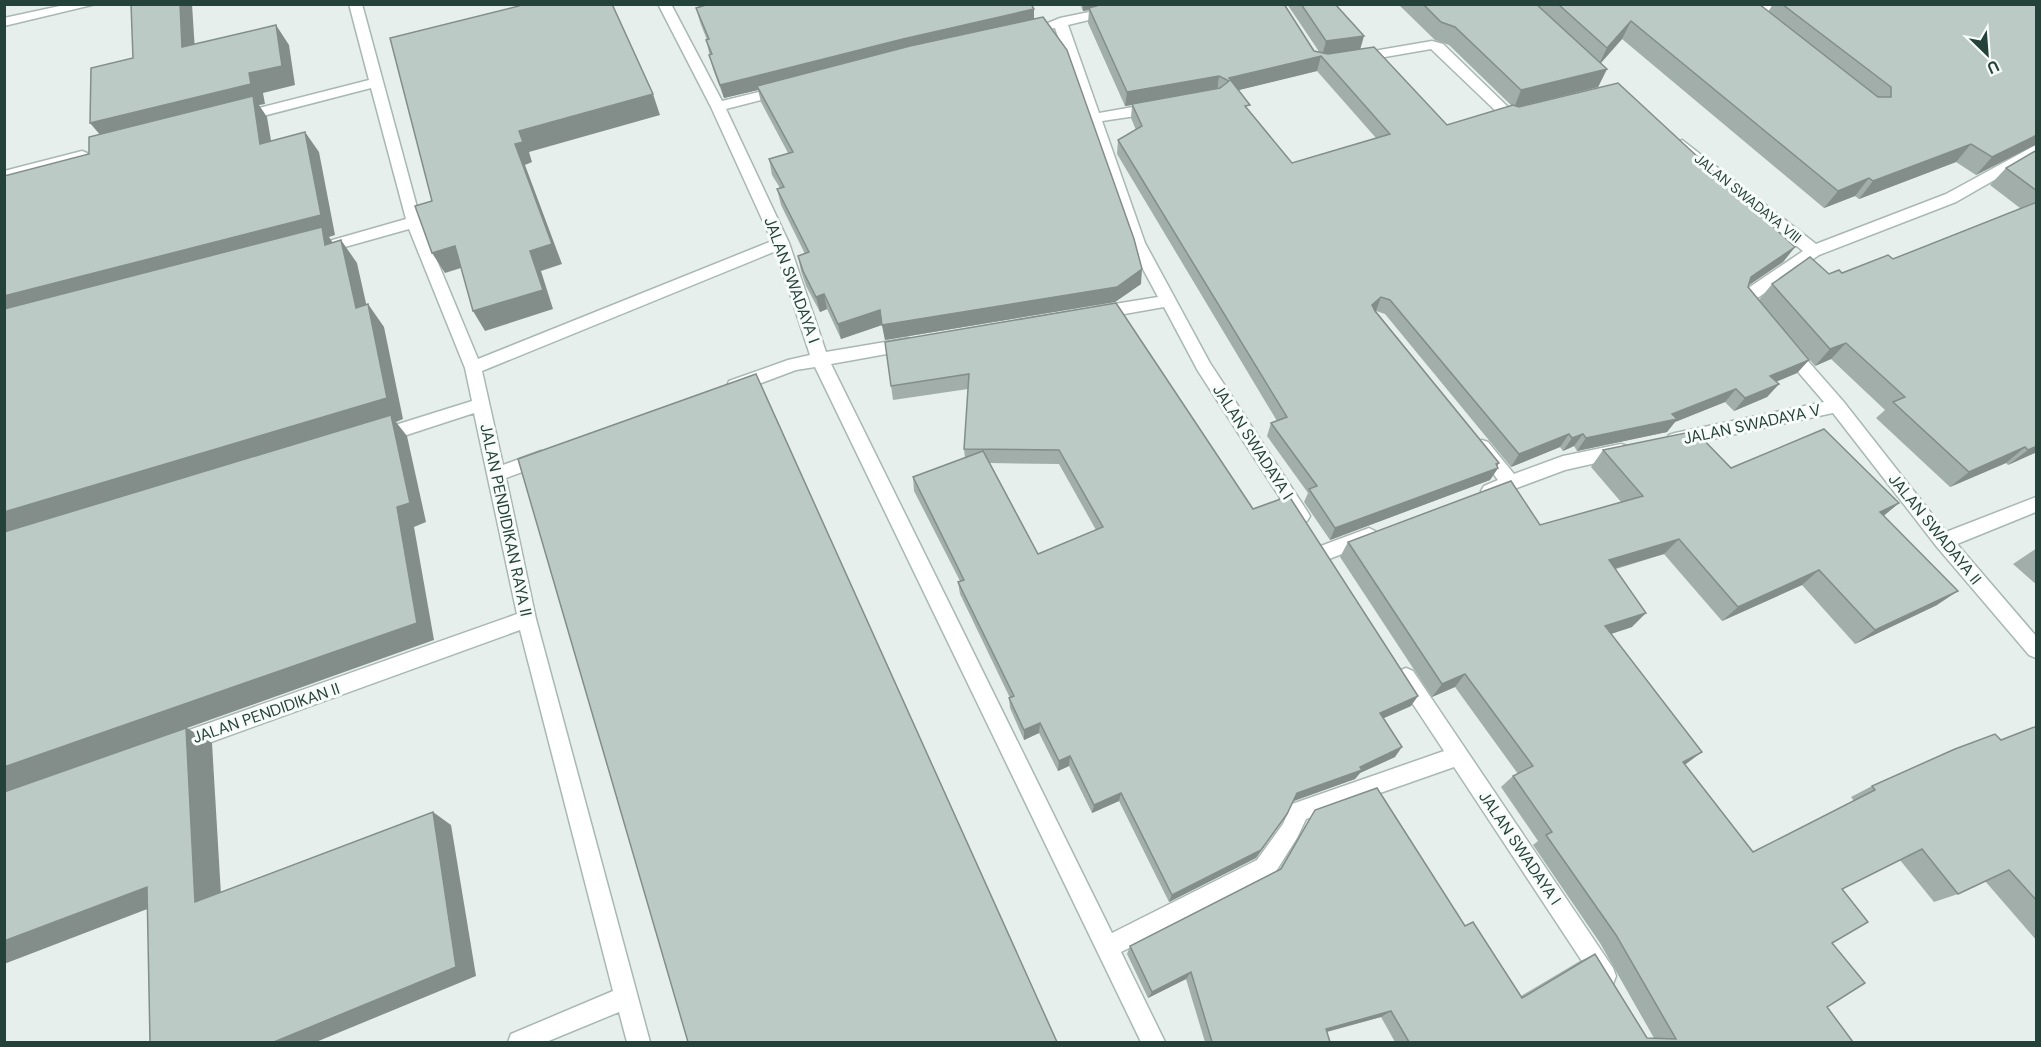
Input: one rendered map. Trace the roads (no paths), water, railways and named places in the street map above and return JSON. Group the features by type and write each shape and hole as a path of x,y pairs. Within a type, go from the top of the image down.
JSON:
{"street":[{"path":"4,22 90,4"},
{"name":"JALAN PENDIDIKAN RAYA II","path":"355,4 378,82 414,222 474,368 527,619 638,1042"},
{"name":"JALAN SWADAYA I","path":"664,4 718,107 781,243 820,359 1153,1042"},
{"path":"1037,27 1149,4"},
{"path":"1771,33 1755,19 1756,13 1779,4"},
{"name":"JALAN SWADAYA I","path":"1060,22 1137,243 1204,367 1337,572"},
{"path":"1345,60 1432,45 1442,51 1505,112 1520,114 1541,109"},
{"path":"224,122 378,82"},
{"path":"718,107 797,86"},
{"path":"1095,118 1171,105"},
{"name":"JALAN SWADAYA VIII","path":"1668,134 1814,251"},
{"path":"1765,322 1747,301 1747,297 1814,251 1951,198 2037,150"},
{"path":"4,176 97,153"},
{"path":"309,252 414,222"},
{"path":"474,368 781,243"},
{"path":"1074,317 1167,301"},
{"name":"JALAN SWADAYA V","path":"1478,495 1563,463 1838,406 1779,339"},
{"path":"717,393 794,364 924,342"},
{"path":"366,441 480,405"},
{"name":"JALAN SWADAYA II","path":"1838,406 1943,541 2037,649"},
{"path":"1474,437 1511,483"},
{"path":"495,475 561,450"},
{"path":"1943,541 2037,504"},
{"path":"1324,553 1390,528"},
{"name":"JALAN PENDIDIKAN II","path":"159,750 527,619"},
{"name":"JALAN SWADAYA I","path":"1394,659 1590,952 1614,992"},
{"path":"1106,948 1265,868 1290,831 1299,811 1457,756"},
{"path":"519,1042 627,997"}]}
